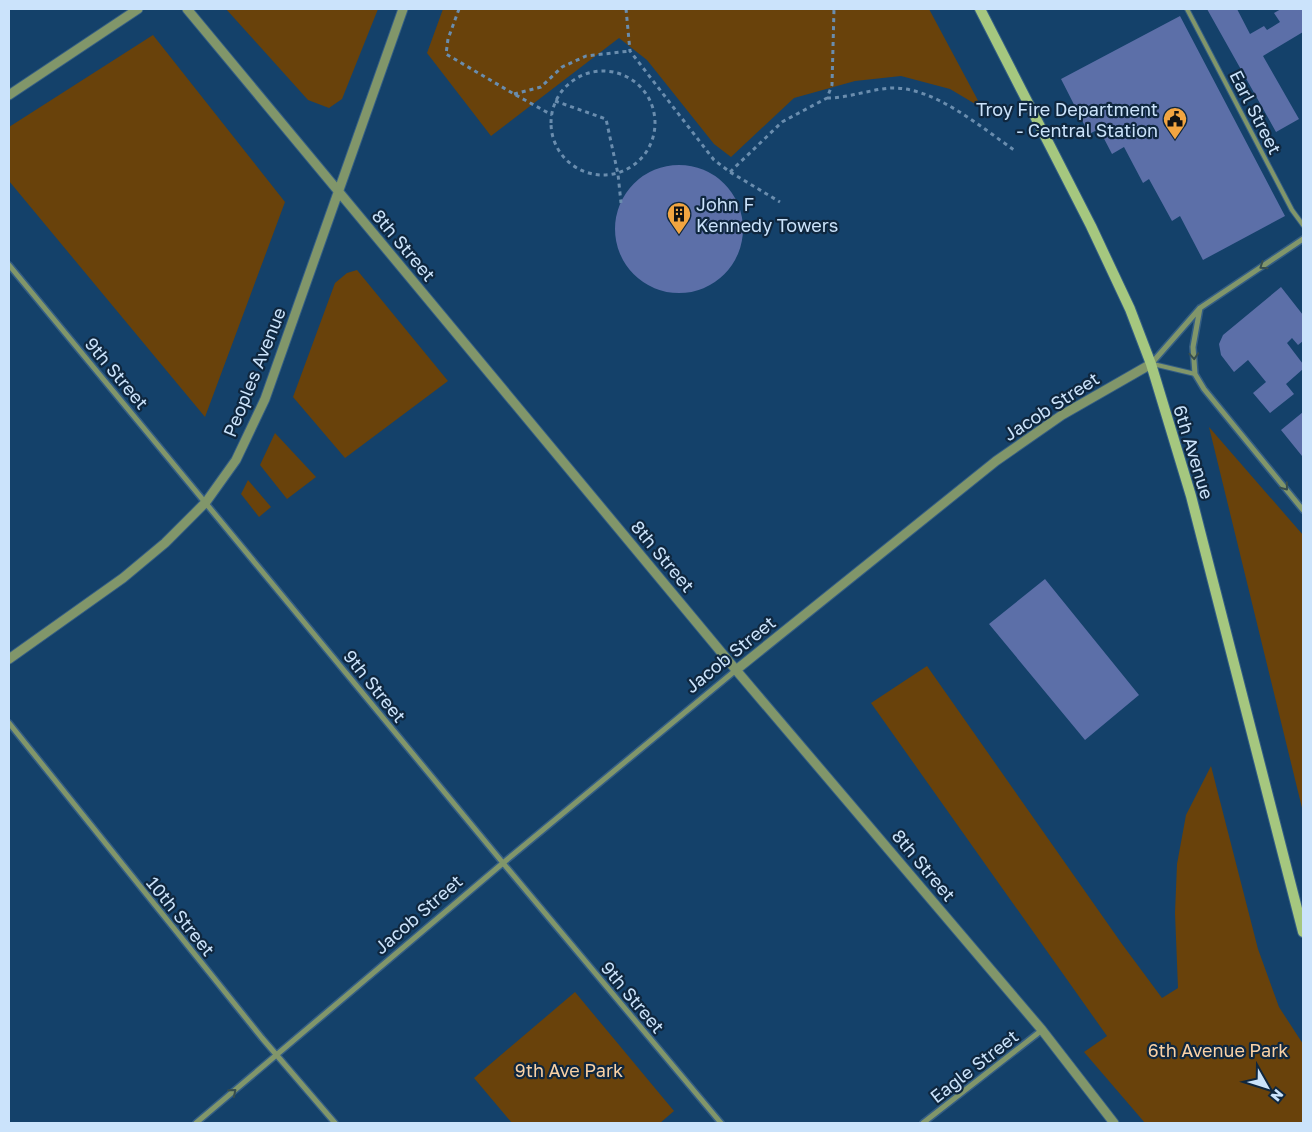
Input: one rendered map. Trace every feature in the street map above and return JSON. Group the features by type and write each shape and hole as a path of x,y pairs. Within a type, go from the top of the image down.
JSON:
{"main road":[{"name":"6th Avenue","path":"980,9 1091,226 1130,309 1151,364 1191,496 1303,932"}],"street":[{"path":"9,95 138,9"},
{"name":"8th Street","path":"187,9 736,670 1042,1030 1114,1123"},
{"name":"Peoples Avenue","path":"9,659 124,578 165,543 206,502 236,460 265,399 403,9"},
{"name":"Jacob Street","path":"196,1123 503,863 736,670 996,461 1062,415 1151,364 1200,308 1303,239"},
{"name":"9th Street","path":"9,265 503,863 721,1123"},
{"path":"1200,308 1193,346 1195,374 1204,389 1303,510"},
{"name":"10th Street","path":"9,723 277,1056 335,1123"},
{"name":"Eagle Street","path":"924,1123 1042,1030"}],"lane":[{"name":"Earl Street","path":"1187,9 1292,210 1303,225"},
{"path":"1151,364 1195,374"}],"path":[{"path":"459,9 448,39 446,54 552,114"},
{"path":"626,9 630,51 714,160 730,172 780,202"},
{"path":"828,98 832,85 834,9"},
{"path":"514,94 542,87 562,66 586,56 630,51"},
{"path":"603,70 629,76 648,95 656,118 654,138 645,154 634,166 618,174 604,176 580,171 560,153 552,136 550,126 552,114 555,101 571,81 587,72 603,70"},
{"path":"730,172 782,122 828,98 893,88 921,92 950,107 1014,150"},
{"path":"555,101 606,119 618,174 621,203"}],"green space":[{"path":"226,9 378,9 342,99 329,108 308,100"},
{"path":"443,9 929,9 982,108 950,89 901,76 855,81 794,98 731,157 714,144 647,60 619,38 491,136 427,53"},
{"path":"153,35 285,202 205,417 9,181 9,127"},
{"path":"357,270 448,381 345,458 293,397 335,283 347,273"},
{"path":"1209,427 1303,535 1303,812"},
{"path":"275,433 316,477 287,499 260,465"},
{"path":"248,480 271,507 259,517 241,494"},
{"name":"6th Avenue Park","path":"927,666 1162,998 1178,988 1175,913 1177,864 1186,815 1211,766 1258,949 1279,1007 1303,1044 1303,1123 1145,1123 1084,1052 1107,1036 871,703"},
{"name":"9th Ave Park","path":"575,992 674,1111 660,1123 512,1123 474,1078"}],"building":[{"path":"1207,9 1237,9 1250,34 1264,26 1267,30 1280,22 1274,13 1281,9 1303,9 1303,32 1263,56 1299,119 1276,132"},
{"name":"Troy Fire Department - Central Station","path":"1180,16 1285,216 1203,260 1180,216 1172,221 1149,179 1143,183 1124,147 1112,154 1099,129 1089,134 1061,79"},
{"name":"John F Kennedy Towers","path":"679,165 703,170 724,184 738,205 743,229 738,253 724,274 703,288 679,293 655,288 634,274 620,253 615,229 620,205 634,184 655,170"},
{"path":"1281,287 1303,315 1303,341 1298,345 1292,338 1287,343 1303,364 1303,369 1286,384 1294,394 1270,413 1253,393 1266,382 1248,360 1234,372 1221,355 1219,344 1223,335"},
{"path":"1303,412 1303,455 1302,456 1281,430"},
{"path":"1045,579 1139,695 1085,740 989,624"}],"place":[{"name":"Troy Fire Department - Central Station","path":"1175,140"},
{"name":"John F Kennedy Towers","path":"679,235"}]}
